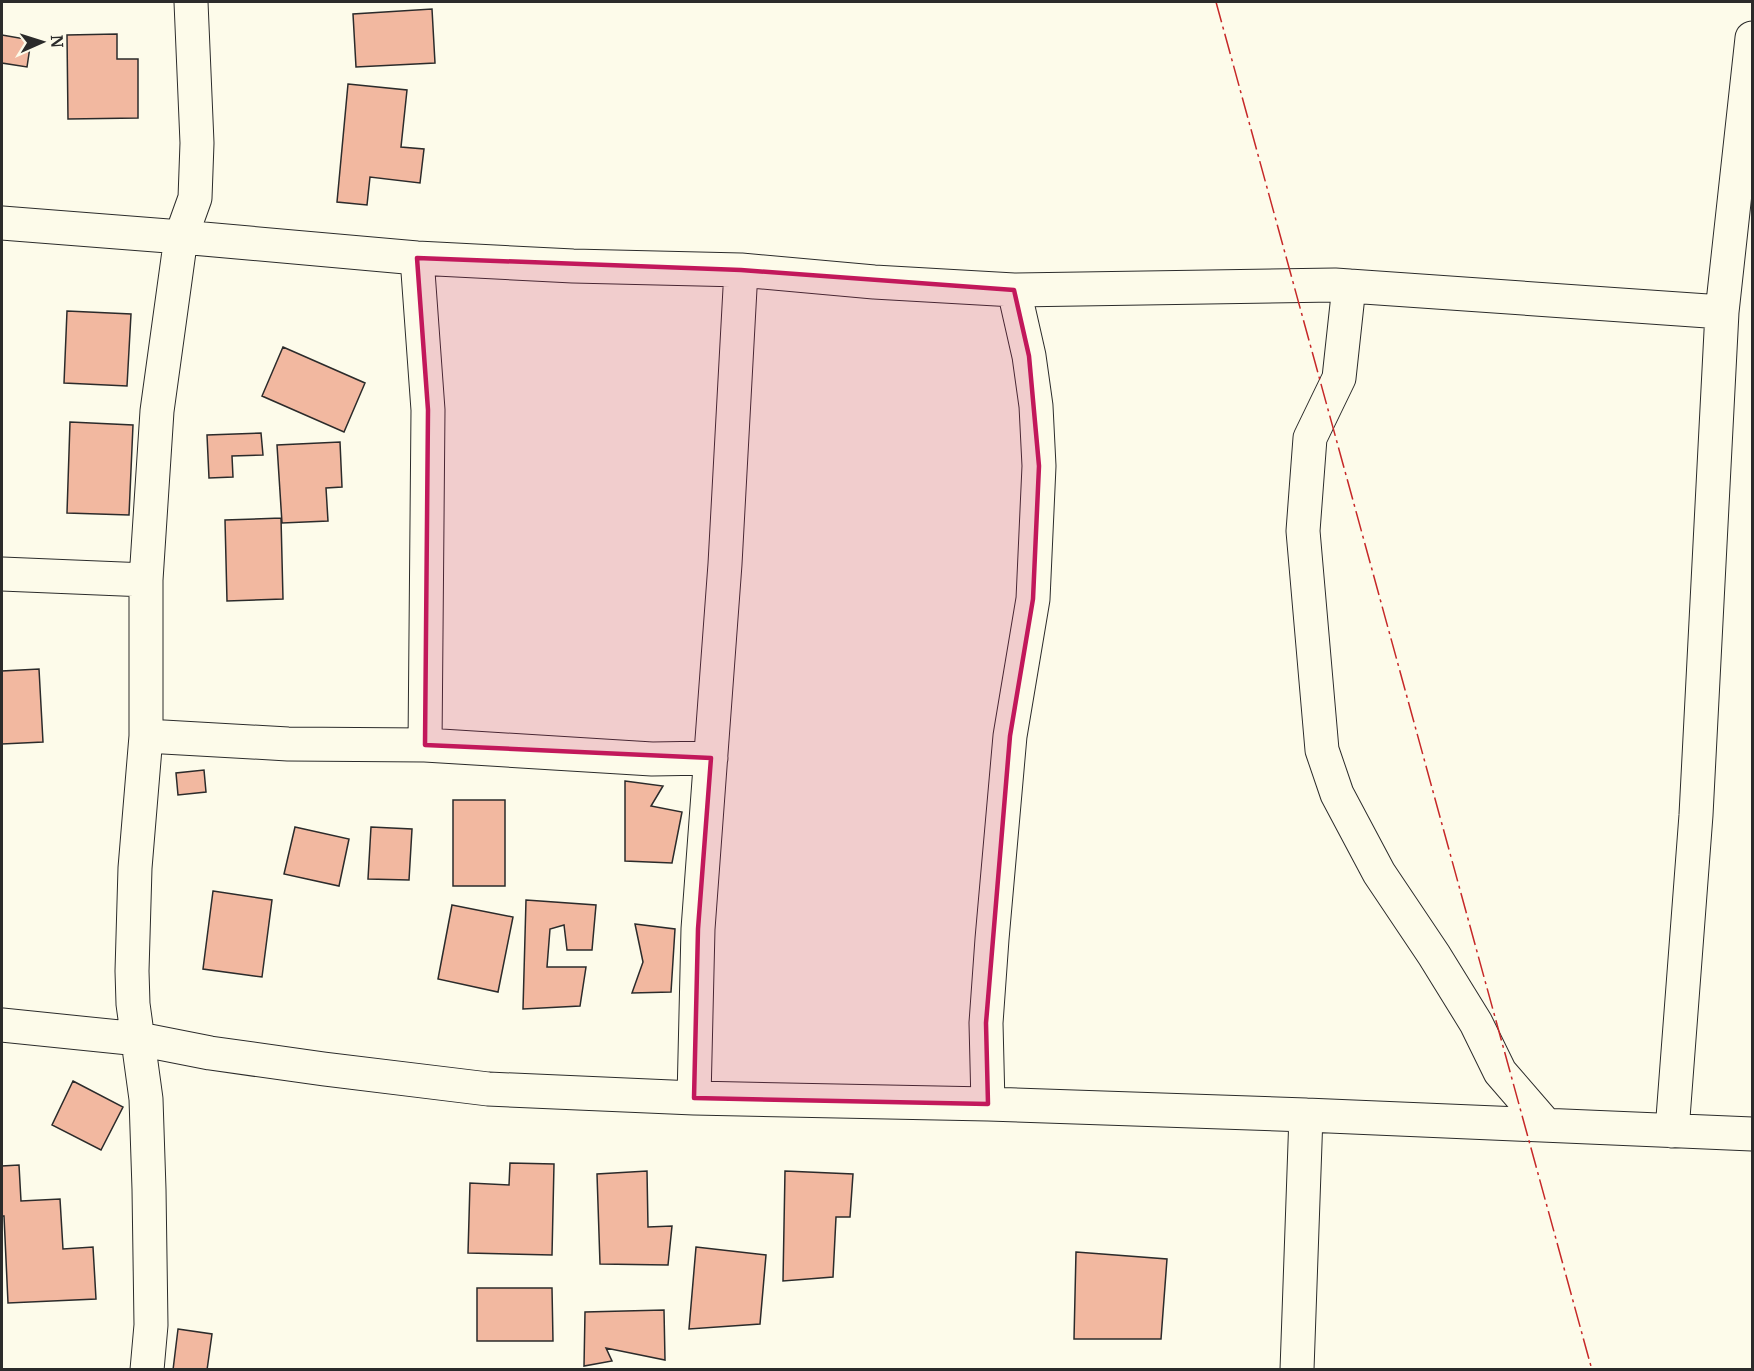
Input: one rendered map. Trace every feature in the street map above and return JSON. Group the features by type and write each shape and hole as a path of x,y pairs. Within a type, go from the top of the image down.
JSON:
{"street":[{"path":"147,1370 151,1325 149,1200 146,1099 133,1004 135,868 146,736 146,580 157,411 181,237 195,198 197,143 191,2"},
{"path":"1672,1131 1697,803 1722,312 1752,38"},
{"path":"2,223 417,258 573,266 741,270 874,282 1014,290 1348,286 1722,312"},
{"path":"417,258 428,410 425,745"},
{"path":"694,1098 698,929 726,564 741,270"},
{"path":"1348,286 1339,378 1310,438 1303,531 1322,750 1337,794 1379,873 1476,1023 1500,1072 1545,1124"},
{"path":"988,1104 986,1023 993,928 1010,736 1033,599 1040,466 1036,406 1014,290"},
{"path":"2,574 146,580"},
{"path":"146,736 288,744 425,745 651,759 711,758"},
{"path":"2,1024 139,1039 210,1053 488,1089 694,1098 988,1104 1306,1115 1752,1134"},
{"path":"1297,1370 1306,1115"}],"highlighted area":[{"path":"417,258 741,270 1014,290 1029,356 1039,466 1033,599 1010,736 986,1023 988,1104 694,1098 698,929 711,758 425,745 428,410"}],"building":[{"path":"432,9 435,63 356,67 353,14"},
{"path":"117,34 117,59 138,59 138,118 68,119 67,35"},
{"path":"2,35 31,40 27,67 2,63"},
{"path":"348,84 407,90 401,147 424,149 420,183 370,177 367,205 337,202"},
{"path":"67,311 131,314 127,386 64,383"},
{"path":"283,347 365,383 344,432 262,396"},
{"path":"70,422 133,425 129,515 67,513"},
{"path":"261,433 263,455 232,456 233,477 209,478 207,435"},
{"path":"340,442 342,487 326,488 328,521 282,523 277,445"},
{"path":"281,518 283,599 227,601 225,520"},
{"path":"39,669 43,742 2,744 2,671"},
{"path":"204,770 206,792 178,795 176,773"},
{"path":"625,781 663,786 651,806 682,812 672,863 625,861"},
{"path":"453,800 505,800 505,886 453,886"},
{"path":"295,827 349,839 339,886 284,874"},
{"path":"371,827 412,829 409,880 368,879"},
{"path":"213,891 272,900 262,977 203,969"},
{"path":"526,900 596,905 592,950 567,950 564,925 550,929 547,967 586,967 580,1006 523,1009"},
{"path":"452,905 513,917 498,992 438,979"},
{"path":"635,924 675,929 671,992 632,993 643,962"},
{"path":"73,1081 123,1107 101,1150 52,1125"},
{"path":"510,1163 554,1164 552,1255 468,1253 470,1183 509,1185"},
{"path":"19,1165 21,1201 60,1199 63,1249 93,1247 96,1299 8,1303 4,1216 2,1216 2,1166"},
{"path":"647,1171 648,1227 672,1226 668,1265 600,1264 597,1174"},
{"path":"785,1171 853,1174 850,1217 836,1217 833,1277 783,1281"},
{"path":"696,1247 766,1255 760,1324 689,1329"},
{"path":"1076,1252 1167,1259 1161,1339 1074,1339"},
{"path":"477,1288 552,1288 553,1341 477,1341"},
{"path":"664,1310 665,1360 606,1348 612,1361 584,1366 585,1312"},
{"path":"178,1329 212,1334 207,1370 173,1370"}],"power":[{"path":"1216,2 1592,1370"}]}
